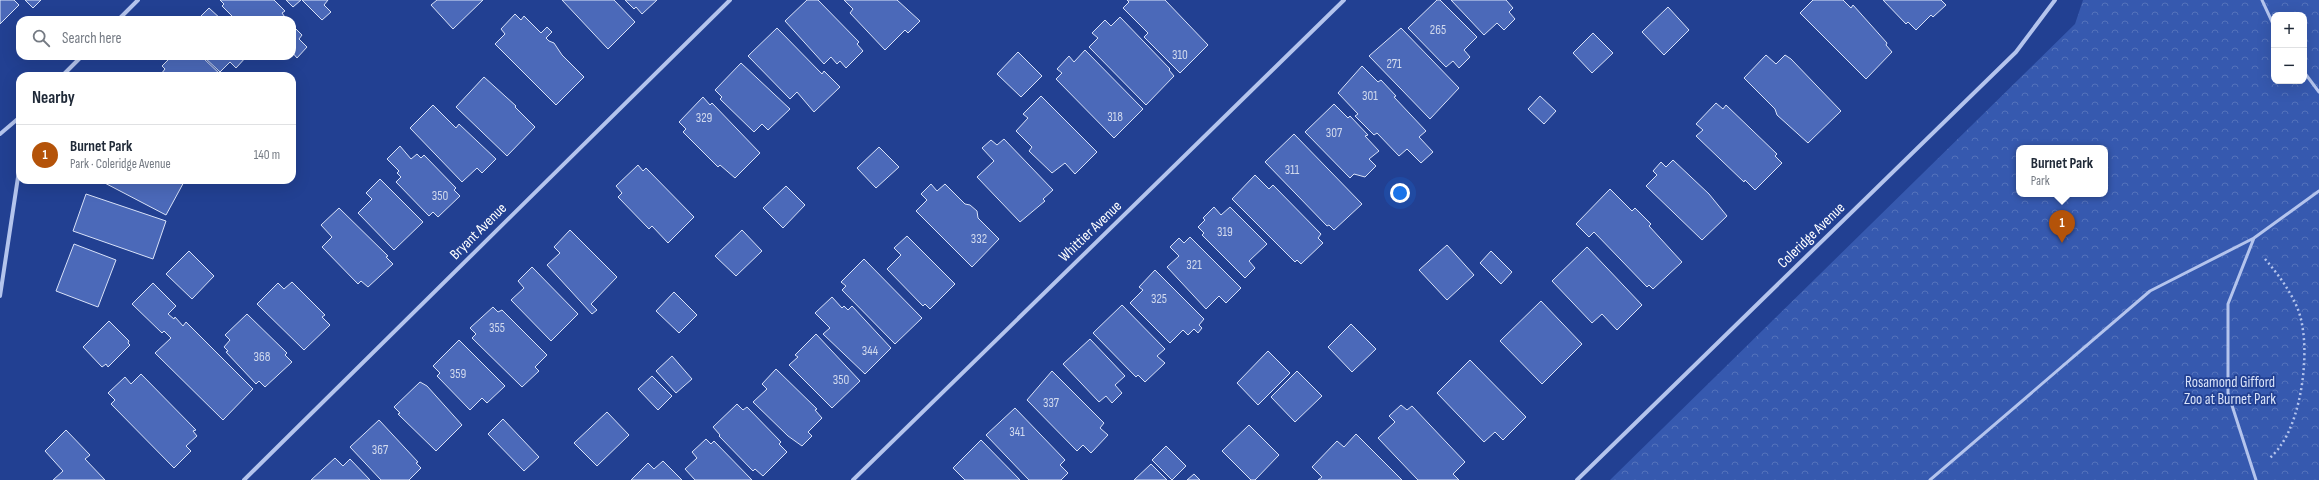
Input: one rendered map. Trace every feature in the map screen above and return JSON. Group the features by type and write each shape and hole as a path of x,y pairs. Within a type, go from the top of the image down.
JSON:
{"street":[{"path":"122,16 138,0"},
{"name":"Bryant Avenue","path":"244,480 730,0"},
{"name":"Whittier Avenue","path":"852,480 1344,0"},
{"name":"Coleridge Avenue","path":"1577,480 2016,52 2055,0"},
{"path":"66,72 78,60"},
{"path":"0,134 16,120"},
{"path":"0,296 17,184"}],"lane":[{"path":"2262,0 2271,20"},
{"path":"2307,76 2319,92"},
{"path":"1930,480 2150,291 2254,238 2319,191"},
{"path":"2254,238 2228,304 2228,393 2256,480"}],"path":[{"path":"2254,474 2281,445 2294,419 2303,376 2303,332 2297,308 2280,277 2263,256"}],"green space":[{"name":"Rosamond Gifford Zoo at Burnet Park","path":"2083,0 2319,0 2319,480 1610,480 2075,24"}],"building":[{"path":"0,0 14,0 19,5 0,24"},
{"path":"25,0 41,0 33,8"},
{"path":"220,0 274,0 285,11 282,13 284,16 232,16 222,6 224,4"},
{"path":"286,0 301,0 293,7"},
{"path":"302,0 328,0 324,5 331,12 322,20"},
{"path":"437,0 483,0 453,29 431,5"},
{"path":"562,0 614,0 635,22 608,49"},
{"path":"625,0 657,0 642,14 636,7 634,9"},
{"path":"807,0 818,0 859,42 857,44 863,51 846,68 840,61 837,64 831,57 824,64 785,21"},
{"path":"844,0 897,0 920,21 908,33 905,30 885,50 850,13 853,9"},
{"path":"1127,0 1165,0 1208,45 1180,73 1144,37 1148,33 1123,8 1129,2"},
{"path":"1437,0 1440,0 1477,37 1464,50 1470,57 1459,68 1453,61 1446,67 1408,28"},
{"path":"1451,0 1506,0 1513,8 1509,12 1515,19 1504,30 1497,23 1484,35"},
{"path":"1813,0 1843,0 1851,8 1853,5 1887,43 1886,45 1892,52 1866,79 1800,13"},
{"path":"1883,0 1941,0 1946,5 1933,17 1931,15 1916,30 1908,22 1906,24"},
{"path":"1668,7 1689,30 1664,55 1642,32"},
{"path":"209,8 218,16 201,16"},
{"path":"515,14 521,20 524,16 541,33 547,27 552,32 546,38 554,43 562,55 584,77 556,105 495,44 505,34 501,29"},
{"path":"1120,17 1170,69 1169,70 1174,76 1146,105 1089,47 1098,38 1092,33 1105,20 1111,26"},
{"path":"777,28 822,74 824,71 840,87 814,112 797,92 790,99 748,56"},
{"path":"1401,28 1459,88 1430,119 1369,56"},
{"path":"296,29 302,35 299,39 307,47 297,58"},
{"path":"1593,33 1613,53 1592,73 1573,53"},
{"path":"1085,50 1143,109 1114,138 1056,79 1062,73 1057,69 1069,56 1074,62"},
{"path":"1018,52 1042,76 1021,97 997,74"},
{"path":"1766,55 1776,64 1785,55 1791,59 1841,111 1808,143 1777,115 1775,109 1744,78"},
{"path":"168,60 205,60 218,72 163,72 165,69 162,66"},
{"path":"207,60 243,60 236,68 230,62 220,72"},
{"path":"741,63 790,109 768,130 762,124 754,132 720,99 722,97 715,90"},
{"path":"1362,66 1378,82 1381,80 1396,96 1394,97 1426,131 1419,137 1433,152 1421,163 1407,149 1399,156 1377,133 1374,135 1355,116 1358,114 1338,93"},
{"path":"484,77 516,106 515,107 535,127 507,156 456,107"},
{"path":"1041,96 1097,152 1075,174 1065,163 1052,173 1029,151 1032,147 1016,131 1028,118 1023,114"},
{"path":"1540,96 1556,111 1544,124 1528,109"},
{"path":"703,97 710,105 712,103 760,153 735,178 720,165 718,167 683,132 686,129 679,122"},
{"path":"1716,103 1723,109 1726,105 1777,154 1775,156 1782,163 1755,190 1745,180 1744,182 1696,136 1703,130 1696,124"},
{"path":"1334,104 1348,118 1350,116 1368,135 1365,136 1379,151 1369,159 1376,166 1365,177 1354,174 1350,178 1305,132"},
{"path":"433,105 456,128 459,124 496,159 482,173 477,168 462,182 410,128"},
{"path":"1294,134 1362,204 1334,230 1329,225 1327,226 1265,162"},
{"path":"1004,139 1053,190 1043,199 1045,201 1020,222 977,177 994,161 982,148 991,140 997,145"},
{"path":"400,146 411,159 417,154 421,158 424,155 456,188 454,190 460,196 438,217 433,212 429,216 396,182 401,177 397,173 399,171 387,159"},
{"path":"879,147 899,167 876,188 857,168"},
{"path":"1673,160 1709,194 1727,216 1702,240 1646,186 1657,175 1653,171 1661,162 1666,167"},
{"path":"638,165 643,171 646,168 694,217 668,243 652,226 649,229 618,197 622,193 616,186"},
{"path":"1255,175 1269,189 1273,185 1321,234 1318,238 1323,243 1301,264 1297,260 1295,262 1232,199"},
{"path":"380,179 423,222 394,250 358,213 372,199 366,193"},
{"path":"107,184 183,184 166,215"},
{"path":"931,184 937,191 945,184 965,204 970,205 977,211 978,218 999,239 972,267 916,211 927,200 921,194"},
{"path":"786,186 805,205 783,228 763,208"},
{"path":"1610,189 1632,211 1635,208 1651,224 1649,226 1682,262 1653,289 1649,285 1647,287 1594,232 1589,237 1576,224"},
{"path":"86,194 166,221 153,259 73,231"},
{"path":"1214,207 1221,215 1230,207 1267,244 1249,261 1255,268 1245,278 1202,235 1204,233 1198,227 1205,220 1203,218"},
{"path":"339,208 388,256 386,257 393,264 368,287 361,281 358,284 322,247 332,237 321,225"},
{"path":"570,230 617,277 591,304 597,310 592,314 547,265 560,253 554,247"},
{"path":"742,230 762,251 736,276 715,256"},
{"path":"907,236 955,284 930,309 925,304 923,306 887,269 901,255 894,248"},
{"path":"1190,237 1241,288 1226,303 1219,296 1206,309 1167,267 1179,256 1170,247 1179,238 1184,243"},
{"path":"74,244 116,260 98,307 56,291"},
{"path":"1447,245 1474,275 1447,300 1419,270"},
{"path":"1587,247 1642,305 1617,330 1602,314 1592,323 1552,281"},
{"path":"189,251 214,276 192,299 166,274"},
{"path":"1491,251 1512,272 1501,284 1480,263"},
{"path":"864,259 922,318 895,344 842,290 846,286 841,282"},
{"path":"532,267 578,314 551,341 511,300 524,288 518,281"},
{"path":"1155,270 1204,319 1199,325 1202,328 1198,333 1194,329 1188,335 1183,330 1170,343 1130,303 1143,290 1139,287"},
{"path":"292,282 325,315 322,317 330,325 304,350 257,304 278,283 284,289"},
{"path":"153,283 176,306 168,314 174,319 175,317 183,326 186,322 253,389 223,420 155,353 171,338 164,331 162,333 132,304"},
{"path":"674,292 697,315 679,333 656,311"},
{"path":"832,297 842,308 844,306 848,310 852,306 891,348 865,374 823,334 830,328 815,313"},
{"path":"1541,301 1582,344 1542,384 1500,341"},
{"path":"1122,305 1165,349 1157,356 1165,363 1145,382 1138,375 1136,377 1093,333"},
{"path":"493,307 498,312 502,310 547,355 535,367 539,371 522,387 472,338 476,334 470,328"},
{"path":"247,314 287,353 285,355 292,362 265,387 259,381 256,384 226,352 228,351 224,347 230,340 225,335"},
{"path":"109,321 129,341 128,343 130,345 108,367 106,364 102,367 83,347"},
{"path":"1351,324 1376,349 1352,372 1328,347"},
{"path":"816,334 860,381 832,408 789,365 798,357 795,355"},
{"path":"1090,339 1125,376 1115,385 1122,393 1112,403 1106,396 1099,402 1063,364"},
{"path":"459,340 505,386 487,403 482,398 470,410 437,376 440,373 433,366"},
{"path":"1268,351 1290,373 1258,405 1237,383"},
{"path":"672,356 692,379 676,393 656,371"},
{"path":"1470,360 1526,417 1503,440 1495,432 1484,442 1437,393"},
{"path":"776,369 817,409 815,410 822,418 808,432 812,436 802,446 788,436 753,402 767,389 762,384"},
{"path":"1052,371 1104,423 1100,428 1108,435 1091,453 1083,445 1077,451 1027,400"},
{"path":"1297,371 1322,396 1295,422 1271,397"},
{"path":"141,374 196,430 193,431 197,436 186,446 191,451 174,468 111,404 115,400 108,393 125,377 131,384"},
{"path":"652,376 672,396 658,410 638,389"},
{"path":"420,382 427,386 462,425 436,451 398,414 400,413 394,407"},
{"path":"737,404 743,410 747,407 781,442 779,444 787,452 763,476 755,469 753,471 719,436 720,435 713,427"},
{"path":"1401,405 1407,410 1412,406 1465,462 1453,474 1459,480 1418,480 1378,438 1395,422 1389,416"},
{"path":"1015,408 1065,460 1060,465 1068,473 1061,480 1029,480 986,435"},
{"path":"607,412 629,435 597,466 574,443"},
{"path":"503,419 539,457 524,471 488,434"},
{"path":"379,420 418,462 416,463 421,468 409,480 381,480 350,447"},
{"path":"1249,425 1279,455 1255,480 1251,480 1222,451"},
{"path":"66,430 90,455 85,459 105,480 53,480 63,471 45,451"},
{"path":"1356,434 1402,480 1318,480 1322,477 1312,467 1337,441 1344,447"},
{"path":"706,439 711,444 714,441 752,480 695,480 685,469 697,458 692,452"},
{"path":"981,440 1020,480 965,480 953,468"},
{"path":"1166,446 1186,466 1172,480 1152,460"},
{"path":"335,458 343,466 350,459 370,480 311,480"},
{"path":"663,461 682,480 631,480 648,463 654,469"},
{"path":"1151,464 1167,480 1134,480"},
{"path":"1194,474 1200,480 1187,480"}],"place":[{"name":"Burnet Park","path":"2062,243"}]}
